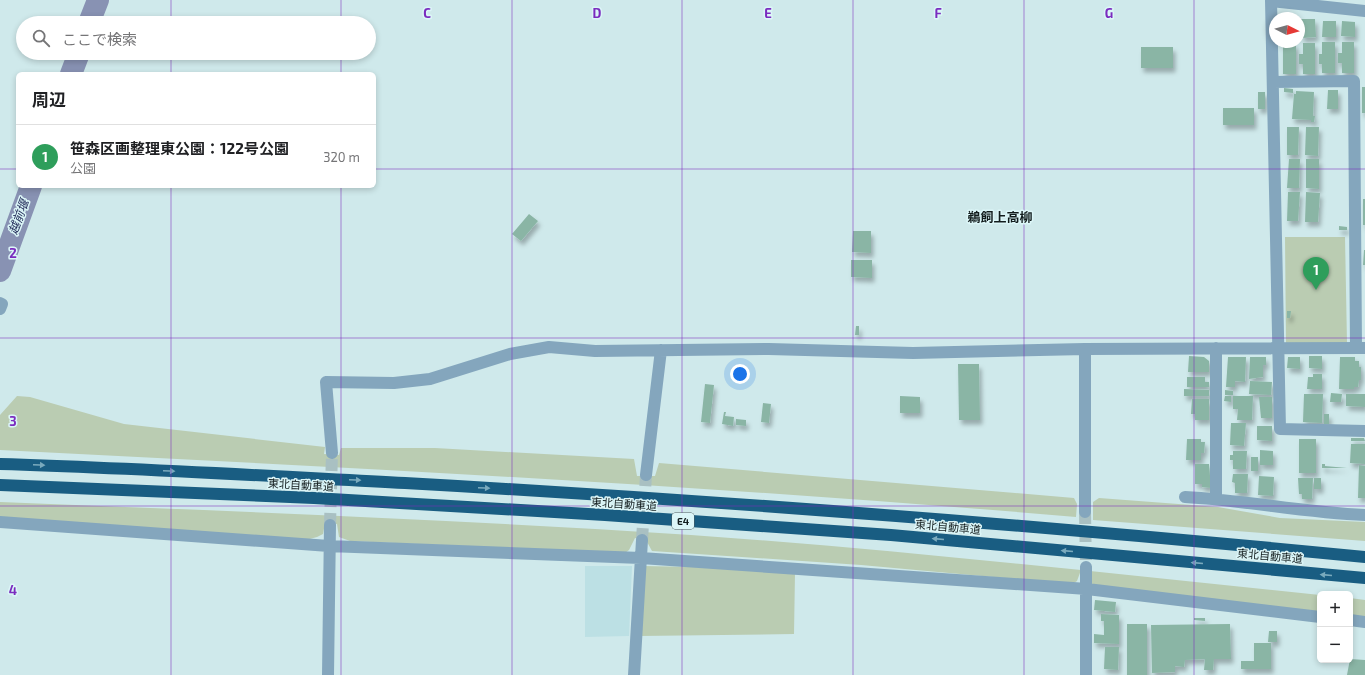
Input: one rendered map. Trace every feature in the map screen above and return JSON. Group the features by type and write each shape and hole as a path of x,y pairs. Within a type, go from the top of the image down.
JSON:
{"highway":[{"name":"東北自動車道","path":"0,464 308,478 605,494 1072,530 1365,557"},
{"name":"東北自動車道","path":"0,485 306,498 605,515 891,535 1365,578"}],"street":[{"path":"1365,11 1271,0 1280,430 1365,431"},
{"path":"332,453 326,382 394,383 430,379 510,354 549,347 595,351 769,349 920,353 1085,349 1279,347 1360,348 1354,81 1273,82"},
{"path":"0,303 2,304 0,309"},
{"path":"1216,348 1216,499"},
{"path":"1085,349 1085,512"},
{"path":"646,475 661,350"},
{"path":"1185,497 1216,499 1280,508 1365,516"},
{"path":"0,522 329,546 641,558 1087,589 1317,617"},
{"path":"328,675 330,525"},
{"path":"634,675 642,540"},
{"path":"1086,567 1086,675"},
{"path":"1353,620 1365,622"}],"shaded area":[{"path":"585,566 632,566 629,636 585,637"}],"green space":[{"path":"1285,237 1345,237 1347,343 1286,344"},
{"path":"17,396 30,397 124,424 325,447 324,454 339,455 341,448 435,448 634,459 637,476 655,476 659,463 1074,498 1077,504 1076,517 673,487 404,471 0,450 0,415"},
{"path":"1099,498 1218,507 1280,518 1365,522 1365,541 1093,520 1093,502"},
{"path":"0,502 432,520 691,535 1081,570 1077,581 1072,584 861,565 652,551 646,540 635,538 629,550 625,553 350,541 339,537 337,524 325,523 323,534 306,540 0,520"},
{"path":"643,566 696,567 795,573 794,634 639,636"},
{"path":"1090,571 1317,595 1317,612 1093,586 1090,579"},
{"path":"1353,598 1365,600 1365,617 1353,615"}],"building":[{"path":"1305,19 1315,19 1316,37 1305,38"},
{"path":"1323,21 1336,21 1336,37 1322,37"},
{"path":"1342,21 1355,22 1355,37 1341,36"},
{"path":"1322,42 1335,42 1335,73 1322,73 1322,64 1319,64 1319,54 1322,54"},
{"path":"1342,42 1354,42 1354,73 1342,73 1342,63 1338,63 1338,53 1342,53"},
{"path":"1305,43 1315,43 1315,74 1303,74 1303,64 1299,64 1299,54 1303,54"},
{"path":"1141,47 1173,47 1173,68 1141,68"},
{"path":"1283,48 1296,48 1296,74 1283,74"},
{"path":"1362,87 1365,87 1365,113 1362,113"},
{"path":"1284,88 1293,89 1293,93 1284,92"},
{"path":"1328,90 1338,90 1338,109 1327,109"},
{"path":"1296,91 1314,92 1314,122 1311,122 1311,120 1292,119 1294,94 1296,94"},
{"path":"1258,92 1265,92 1265,109 1258,109"},
{"path":"1223,108 1254,108 1254,125 1223,125"},
{"path":"1287,127 1299,127 1298,155 1287,155"},
{"path":"1306,127 1319,127 1318,156 1305,155"},
{"path":"1289,159 1300,159 1299,188 1287,188"},
{"path":"1306,159 1319,159 1319,189 1306,188"},
{"path":"1288,192 1300,192 1298,221 1287,221"},
{"path":"1306,192 1320,193 1318,222 1305,222"},
{"path":"1363,199 1365,199 1365,225 1363,225"},
{"path":"529,214 538,221 521,241 512,234"},
{"path":"1339,226 1347,227 1347,230 1339,230"},
{"path":"853,231 871,231 871,253 852,252"},
{"path":"1364,250 1365,265 1363,265"},
{"path":"851,260 872,260 872,278 851,277"},
{"path":"1287,311 1291,311 1290,318 1287,318"},
{"path":"856,326 859,326 859,335 855,335"},
{"path":"1189,356 1204,357 1209,361 1209,372 1188,372"},
{"path":"1309,356 1322,356 1322,369 1309,368"},
{"path":"1228,357 1246,357 1245,382 1235,381 1235,387 1226,387"},
{"path":"1250,357 1266,357 1266,365 1263,365 1263,377 1249,379"},
{"path":"1288,357 1300,357 1300,369 1287,368"},
{"path":"1340,357 1355,357 1355,361 1359,361 1359,367 1361,367 1361,380 1359,380 1358,387 1354,387 1354,389 1339,389"},
{"path":"958,364 979,364 980,420 959,420"},
{"path":"1313,374 1322,374 1322,389 1307,389 1308,377 1313,377"},
{"path":"1187,377 1205,377 1205,382 1209,382 1209,387 1187,387"},
{"path":"1250,381 1272,382 1271,395 1249,394"},
{"path":"705,384 714,385 710,423 701,422"},
{"path":"1184,389 1209,390 1209,396 1184,396"},
{"path":"1225,390 1233,391 1233,395 1225,395"},
{"path":"1331,393 1342,394 1341,402 1330,402"},
{"path":"1304,394 1323,394 1322,423 1303,422"},
{"path":"1346,394 1365,394 1365,407 1346,406"},
{"path":"900,396 920,397 920,413 900,413"},
{"path":"1225,396 1231,396 1231,402 1224,401"},
{"path":"1233,396 1253,396 1252,420 1237,420 1238,409 1233,409"},
{"path":"1259,397 1272,397 1272,418 1261,418"},
{"path":"1192,399 1209,399 1209,420 1195,420 1195,414 1191,414"},
{"path":"763,403 771,404 769,423 761,422"},
{"path":"724,412 726,412 725,416 734,417 733,426 722,424"},
{"path":"1324,414 1329,414 1329,424 1324,424"},
{"path":"736,419 746,420 746,426 736,425"},
{"path":"1231,423 1246,423 1244,446 1230,445"},
{"path":"1257,426 1272,426 1272,441 1257,440"},
{"path":"1351,438 1364,438 1365,441 1351,441"},
{"path":"1187,439 1201,439 1201,442 1205,442 1204,453 1201,453 1201,460 1186,460"},
{"path":"1299,439 1316,439 1316,473 1299,473"},
{"path":"1351,444 1365,444 1365,464 1350,463"},
{"path":"1260,450 1273,451 1273,465 1260,465"},
{"path":"1233,451 1247,451 1246,469 1233,469 1233,460 1230,460 1230,455 1233,455"},
{"path":"1251,457 1258,457 1258,471 1251,471"},
{"path":"1195,464 1209,464 1211,488 1202,487 1202,484 1195,484"},
{"path":"1322,464 1325,464 1325,466 1347,468 1322,468"},
{"path":"1359,465 1365,466 1365,498 1358,498"},
{"path":"1233,474 1248,474 1247,493 1235,493 1235,483 1232,482"},
{"path":"1259,476 1274,477 1273,496 1258,495"},
{"path":"1298,478 1313,478 1312,499 1302,499 1302,494 1299,494"},
{"path":"1314,478 1321,478 1321,489 1314,489"},
{"path":"1095,600 1116,602 1115,612 1094,610"},
{"path":"1101,614 1119,615 1119,644 1094,643 1094,634 1104,635 1104,621 1101,621"},
{"path":"1194,618 1205,618 1205,621 1194,620"},
{"path":"1127,624 1147,624 1147,675 1127,675"},
{"path":"1230,624 1231,659 1214,659 1213,670 1204,670 1205,659 1185,660 1184,667 1175,666 1175,672 1152,673 1151,625"},
{"path":"1269,631 1277,631 1277,642 1268,642"},
{"path":"1254,643 1271,643 1271,669 1241,669 1241,661 1254,661"},
{"path":"1105,647 1119,647 1118,670 1104,669"},
{"path":"1353,659 1365,660 1365,675 1347,675 1349,663 1353,663"}],"waterway":[{"name":"越前堰","path":"92,16 98,0"},
{"name":"越前堰","path":"72,72 76,60"},
{"name":"越前堰","path":"0,271 30,188"}],"tunnel":[{"path":"330,525 332,453"},
{"path":"642,540 646,475"},
{"path":"1085,512 1086,567"}],"place":[{"name":"笹森区画整理東公園：122号公園","path":"1316,290"}],"district":[{"name":"鵜飼上高柳","path":"1000,217"}]}
